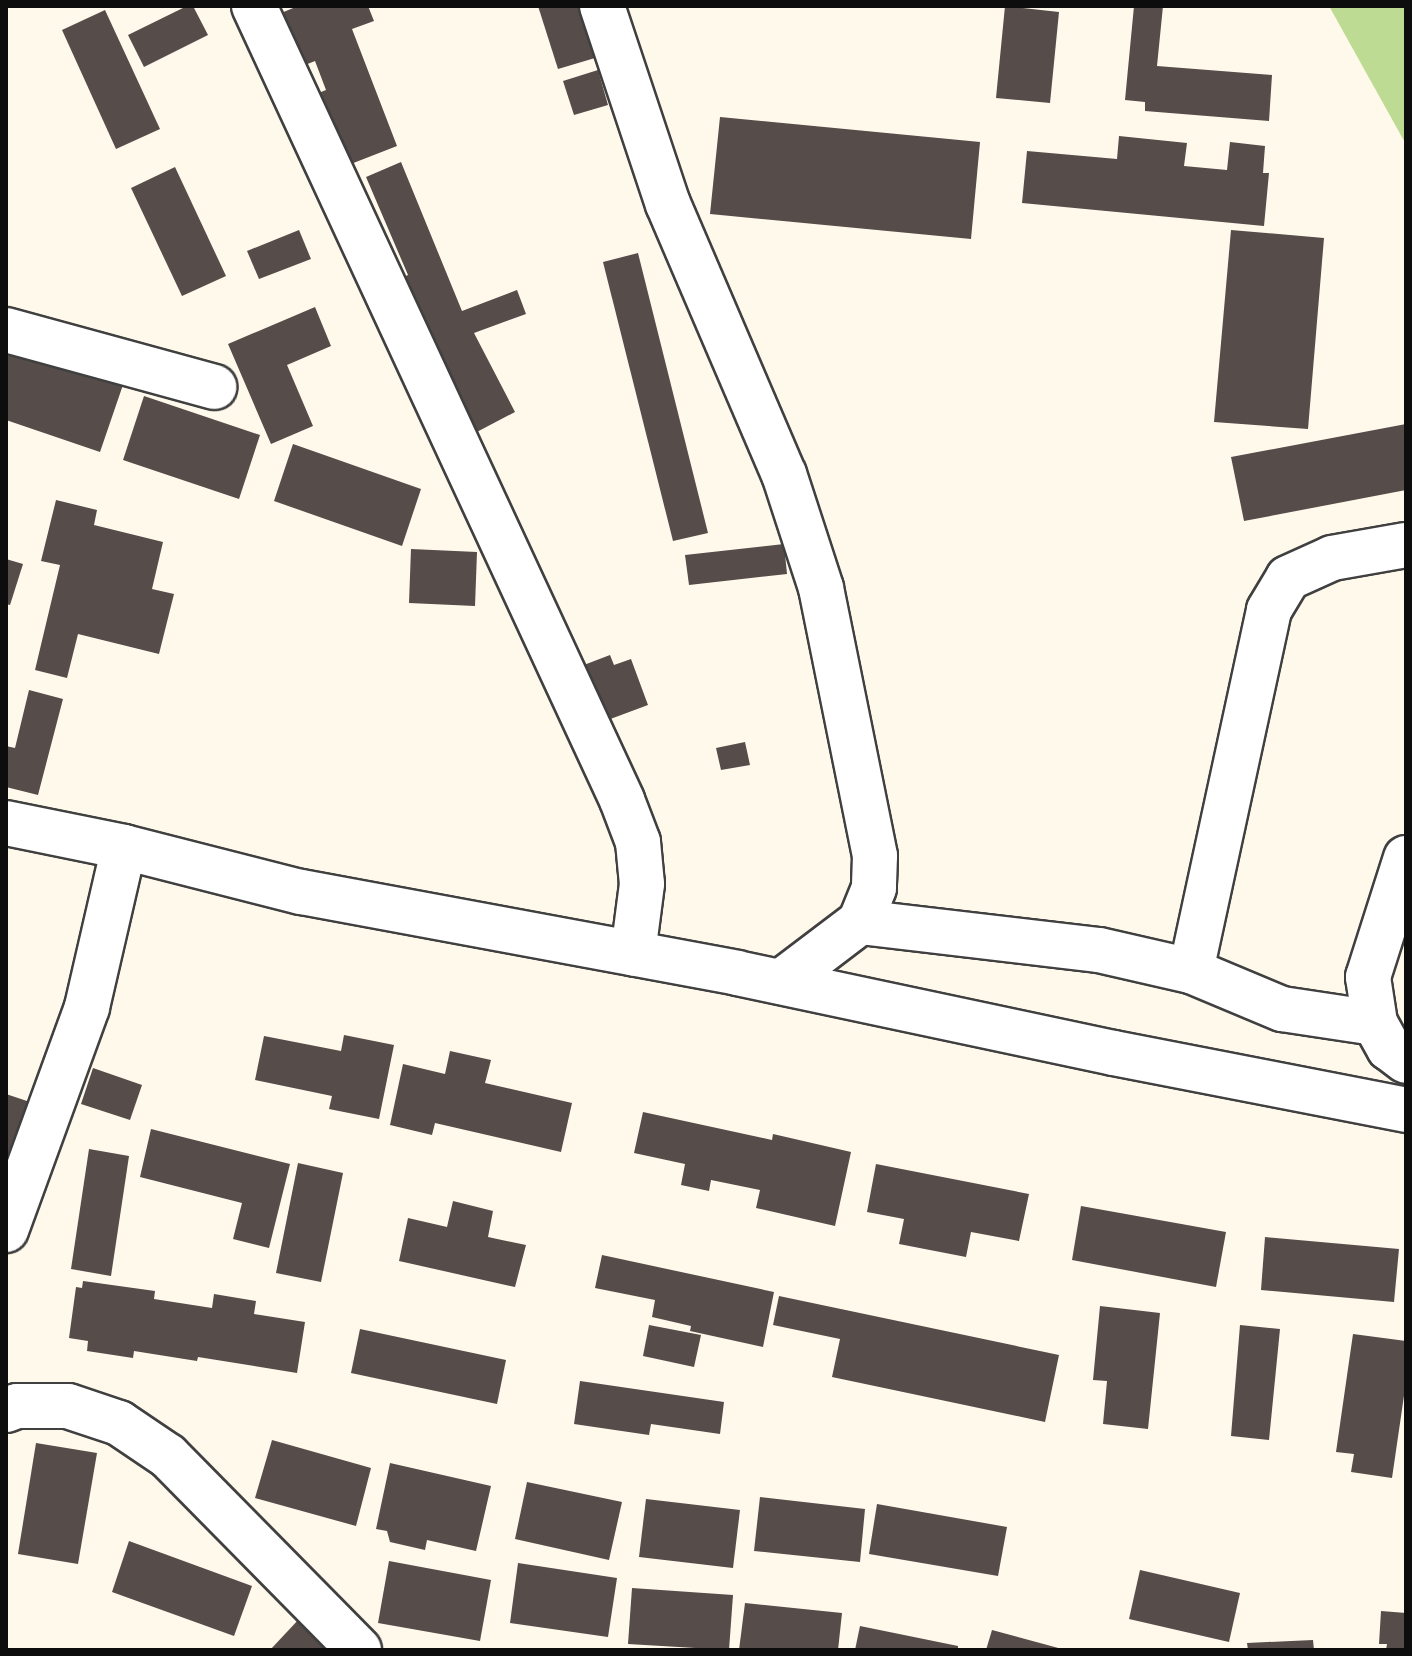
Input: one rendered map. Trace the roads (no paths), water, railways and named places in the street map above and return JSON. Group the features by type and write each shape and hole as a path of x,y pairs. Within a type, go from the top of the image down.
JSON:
{"street":[{"path":"254,6 622,800 638,842 642,884 633,953"},
{"path":"602,6 668,204 784,474 821,588 875,856 874,888 860,922 781,982"},
{"path":"6,330 214,387"},
{"path":"1191,971 1269,610 1288,578 1332,558 1406,545"},
{"path":"6,823 124,847 301,892 781,982 1406,1110"},
{"path":"6,1230 87,1007 124,847"},
{"path":"1406,858 1368,977 1375,1023 1389,1048 1406,1061"},
{"path":"860,922 1099,950 1191,971 1282,1009 1375,1023"},
{"path":"6,1410 17,1406 68,1406 119,1423 168,1456 359,1650"}]}
